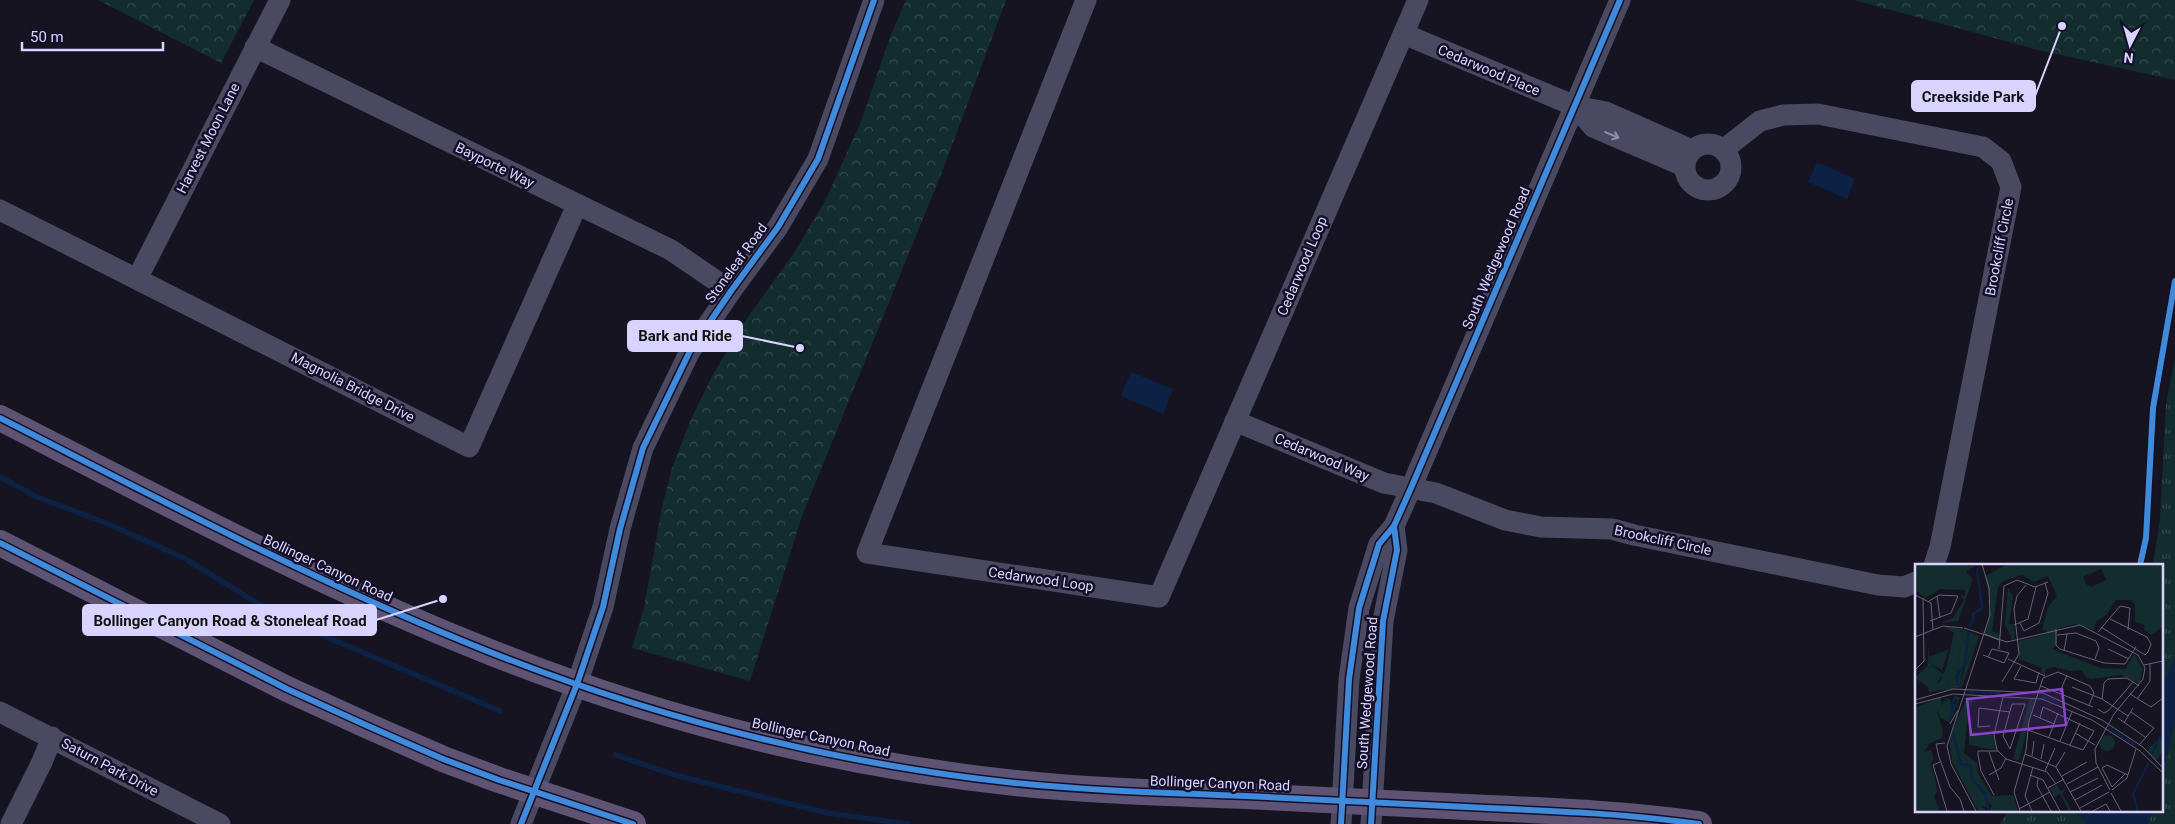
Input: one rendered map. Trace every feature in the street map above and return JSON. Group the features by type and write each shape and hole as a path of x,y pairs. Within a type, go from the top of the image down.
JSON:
{"main road":[{"name":"Bollinger Canyon Road","path":"0,418 244,543 353,594 468,643 577,684 687,718 800,748 904,768 1015,783 1342,812 1571,812 1700,824"},
{"path":"0,543 287,689 443,760 533,793 633,824"}],"street":[{"name":"Harvest Moon Lane","path":"138,278 280,0"},
{"name":"Stoneleaf Road","path":"521,824 577,684 603,607 620,529 643,448 690,351 730,291 778,227 818,159 874,0"},
{"name":"Cedarwood Loop","path":"1086,0 867,553 1159,597 1418,0"},
{"name":"South Wedgewood Road","path":"1342,812 1350,678 1359,608 1379,544 1394,526 1411,488 1620,0"},
{"name":"Cedarwood Place","path":"1404,34 1575,106 1600,110 1688,158"},
{"name":"Bayporte Way","path":"255,47 670,250 730,291"},
{"name":"Brookcliff Circle","path":"1723,150 1760,121 1783,115 1818,114 1983,146 2001,161 2011,187 1940,547 1934,564"},
{"path":"1711,144 1723,150 1731,162 1731,170 1724,184 1718,188 1711,190 1697,188 1688,179 1688,158 1698,146 1711,144"},
{"name":"Magnolia Bridge Drive","path":"0,210 470,447 577,205"},
{"name":"Cedarwood Way","path":"1235,421 1384,483 1411,488"},
{"name":"Brookcliff Circle","path":"1411,488 1444,496 1505,520 1542,527 1612,528 1634,535 1878,585 1904,587 1915,582"},
{"name":"South Wedgewood Road","path":"1372,813 1383,621 1397,550 1394,526"},
{"name":"Saturn Park Drive","path":"0,712 220,824"},
{"path":"11,824 42,762 52,737"}],"green space":[{"path":"98,0 254,0 221,63"},
{"path":"906,0 1006,0 944,167 802,516 750,681 632,648 644,608 662,507 672,468 691,419 712,376 745,321 792,256 825,201 860,124 890,37"},
{"path":"1854,0 2175,0 2175,80 2042,51"},
{"path":"2175,358 2175,824 2000,824 2008,812 2162,812 2162,564 2153,564 2160,519 2166,404"}],"water":[{"path":"1817,162 1855,179 1847,199 1808,182"},
{"path":"1131,372 1173,389 1163,414 1121,396"},
{"path":"2175,659 2175,720 2162,778 2162,685"},
{"path":"2074,812 2153,812 2148,824 2088,824"}],"waterway":[{"path":"0,477 37,497 106,523 184,558 280,617 500,711"},
{"path":"616,755 678,776 827,813 908,824"}],"cycle path":[{"path":"521,824 577,684 603,607 620,529 643,448 690,351 778,227 818,159 874,0"},
{"path":"1341,824 1349,679 1359,608 1379,544 1394,526 1411,488 1620,0"},
{"path":"2140,564 2146,538 2153,408 2175,281"},
{"path":"0,418 288,563 347,591 465,642 598,692 666,713 805,749 874,763 945,774 1044,786 1620,815 1699,824"},
{"path":"1371,824 1383,621 1397,550 1394,526"},
{"path":"0,543 287,689 368,726 443,759 499,780 633,824"}],"place":[{"name":"Creekside Park","path":"2062,26"},
{"name":"Bark and Ride","path":"800,348"},
{"name":"Bollinger Canyon Road & Stoneleaf Road","path":"443,599"}]}
